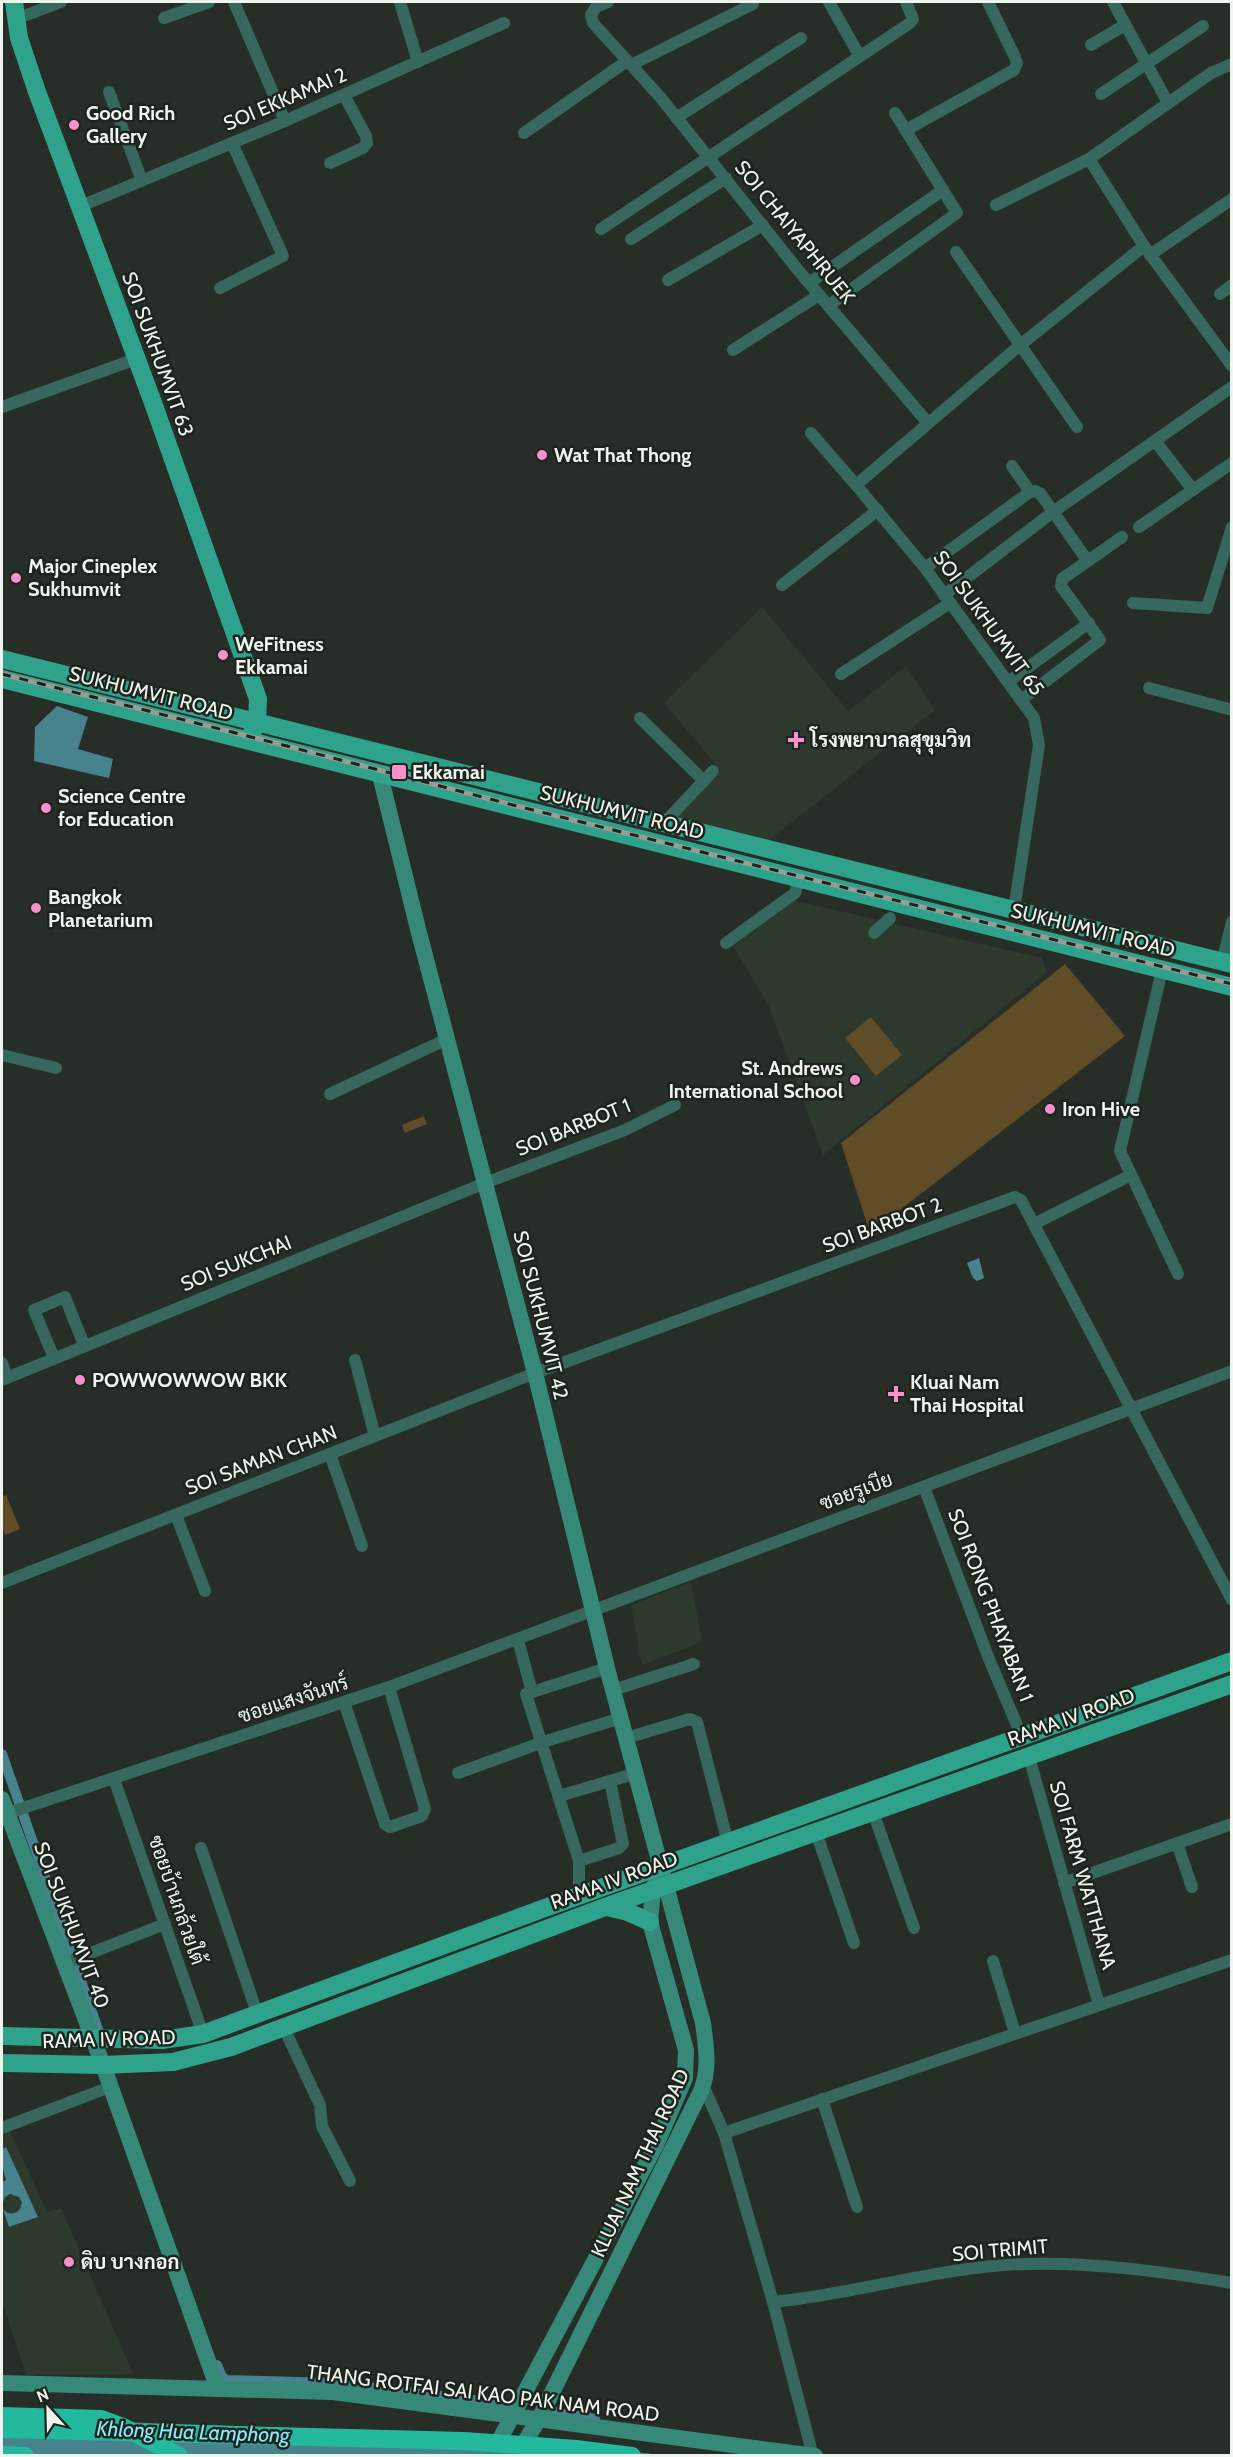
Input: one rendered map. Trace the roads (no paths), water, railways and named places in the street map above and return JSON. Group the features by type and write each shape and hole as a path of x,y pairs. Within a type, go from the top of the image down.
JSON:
{"highway":[{"path":"2,2416 101,2419 123,2427 179,2456"},
{"path":"2,2429 464,2441 576,2449 632,2456"},
{"path":"2,2455 25,2456"}],"main road":[{"name":"SOI SUKHUMVIT 63","path":"15,10 19,38 28,68 81,206 258,699 257,722"},
{"name":"SUKHUMVIT ROAD","path":"2,659 1227,963"},
{"name":"SUKHUMVIT ROAD","path":"2,679 1232,987"},
{"path":"248,742 257,722"},
{"path":"380,775 385,754"},
{"path":"741,865 747,844"},
{"name":"RAMA IV ROAD","path":"2,2036 162,2040 203,2034 258,2016 579,1895 1232,1661"},
{"name":"RAMA IV ROAD","path":"2,2063 103,2065 174,2062 231,2047 604,1907 1232,1684"},
{"path":"1022,1737 1029,1757"},
{"path":"604,1907 628,1912 650,1922"}],"street":[{"path":"15,10 61,2"},
{"path":"164,18 209,2"},
{"path":"234,2 285,121"},
{"path":"400,2 418,62"},
{"path":"608,2 596,7 591,15 592,23 629,63"},
{"path":"829,2 860,55"},
{"path":"601,229 914,20 906,2"},
{"path":"906,130 1014,69 1017,63 1014,55 988,2"},
{"path":"1113,2 1168,103"},
{"path":"524,133 629,63 753,4"},
{"name":"SOI EKKAMAI 2","path":"81,206 285,121 504,24"},
{"path":"1091,45 1125,26"},
{"path":"1101,94 1203,26"},
{"path":"676,118 801,38"},
{"name":"SOI CHAIYAPHRUEK","path":"629,63 709,156 828,306 928,423"},
{"path":"996,205 1089,159 1211,73 1232,64"},
{"path":"109,92 142,182"},
{"path":"330,163 363,148 367,143 366,136 344,95"},
{"path":"828,306 957,213 895,113"},
{"path":"220,288 283,256 232,143"},
{"path":"1089,159 1147,250 1232,366"},
{"path":"631,239 726,178"},
{"path":"809,283 943,190"},
{"path":"856,485 1019,346 1147,250 1232,199"},
{"path":"668,280 763,225"},
{"path":"956,252 1077,427"},
{"path":"1220,294 1232,285"},
{"path":"733,350 819,295"},
{"path":"2,407 136,359"},
{"path":"841,674 947,599 1053,512 1232,387"},
{"name":"SOI SUKHUMVIT 65","path":"811,433 925,568 1034,718 1039,745 1014,910"},
{"path":"1155,441 1193,490"},
{"path":"1139,527 1232,463"},
{"path":"1012,466 1030,492"},
{"path":"925,568 1030,492 1040,493 1087,561"},
{"path":"782,585 878,510"},
{"path":"1133,603 1207,608 1232,527"},
{"path":"1021,700 1098,642 1100,638 1061,586 1061,582 1062,579 1122,537"},
{"path":"1008,682 1089,623"},
{"path":"1149,688 1232,710"},
{"path":"640,718 704,781"},
{"path":"664,823 713,771"},
{"name":"SOI SUKHUMVIT 42","path":"380,775 535,1373 607,1668 661,1866"},
{"path":"726,943 795,893 799,880"},
{"path":"874,933 890,918"},
{"path":"1227,963 1232,922"},
{"path":"1162,970 1120,1146 1122,1156 1178,1274"},
{"path":"330,1094 447,1039"},
{"path":"2,1054 56,1068"},
{"name":"SOI BARBOT 1","path":"485,1183 624,1130 675,1105"},
{"path":"1034,1224 1131,1175"},
{"name":"SOI SUKCHAI","path":"4,1379 485,1183"},
{"name":"SOI BARBOT 2","path":"535,1373 1015,1197 1021,1200 1034,1224 1232,1600"},
{"path":"54,1358 34,1310 65,1297 84,1345"},
{"path":"355,1360 375,1436"},
{"path":"2,1363 4,1379"},
{"name":"ซอยรูเบีย","path":"594,1612 1131,1407 1232,1371"},
{"name":"SOI SAMAN CHAN","path":"2,1583 535,1373"},
{"path":"330,1454 362,1546"},
{"name":"SOI RONG PHAYABAN 1","path":"924,1487 989,1659 1022,1737"},
{"path":"176,1515 205,1591"},
{"name":"ซอยแสงจันทร์","path":"3,1809 114,1779 388,1688 594,1612"},
{"path":"518,1640 532,1692"},
{"path":"613,1690 694,1664"},
{"path":"579,1895 579,1861 526,1694 607,1668"},
{"path":"344,1702 385,1824 390,1827 422,1816 425,1809 388,1688"},
{"path":"458,1773 543,1742 621,1718"},
{"path":"626,1738 690,1719 697,1722 728,1843"},
{"name":"SOI FARM WATTHANA","path":"1029,1757 1099,2005"},
{"path":"558,1797 637,1773"},
{"name":"ซอยบ้านกล้วยใต้","path":"114,1779 203,2034"},
{"path":"579,1861 619,1848 623,1844 610,1781"},
{"name":"SOI SUKHUMVIT 40","path":"3,1809 103,2065 218,2389"},
{"path":"873,1812 914,1928"},
{"path":"1064,1883 1232,1824"},
{"path":"816,1832 855,1942"},
{"path":"1177,1843 1192,1887"},
{"path":"201,1848 258,2016"},
{"name":"KLUAI NAM THAI ROAD","path":"491,2456 656,2145 685,2078 686,2050 650,1922 659,1888 661,1866"},
{"name":"KLUAI NAM THAI ROAD","path":"516,2456 539,2419 660,2178 703,2085 708,2063 703,2023 659,1888"},
{"path":"65,1963 165,1924"},
{"path":"724,2133 1232,1960"},
{"path":"993,1961 1015,2033"},
{"path":"284,2028 320,2105 322,2126 350,2181"},
{"path":"685,2078 703,2085 724,2133 773,2302 813,2455"},
{"path":"2,2128 110,2087"},
{"path":"822,2099 857,2207"},
{"name":"SOI TRIMIT","path":"773,2302 957,2271 1025,2264 1097,2265 1232,2283"},
{"name":"THANG ROTFAI SAI KAO PAK NAM ROAD","path":"2,2383 333,2392 813,2455"}],"water":[{"path":"57,706 88,717 78,749 113,759 109,778 34,761 35,727"},
{"path":"979,1258 984,1278 977,1281 973,1278 967,1263"},
{"path":"6,2147 38,2217 9,2227 3,2209 14,2213 20,2209 22,2203 19,2197 10,2194 5,2197 2,2204 2,2182 6,2180 2,2166 2,2149"},
{"name":"Khlong Hua Lamphong","path":"2,2418 495,2435 660,2455 2,2456"}],"waterway":[{"path":"2,1754 73,1957"},
{"path":"77,1970 99,2032"},
{"path":"217,2365 222,2377 227,2380 334,2383 506,2404"},
{"path":"553,2412 595,2419"}],"railway":[{"path":"2,674 513,805 1232,984"}],"place":[{"name":"Good Rich Gallery","path":"74,125"},
{"name":"Wat That Thong","path":"542,455"},
{"name":"Major Cineplex Sukhumvit","path":"16,578"},
{"name":"WeFitness Ekkamai","path":"223,655"},
{"name":"โรงพยาบาลสุขุมวิท","path":"796,740"},
{"name":"Ekkamai","path":"399,772"},
{"name":"Science Centre for Education","path":"46,808"},
{"name":"Bangkok Planetarium","path":"36,908"},
{"name":"St. Andrews International School","path":"855,1080"},
{"name":"Iron Hive","path":"1050,1109"},
{"name":"POWWOWWOW BKK","path":"80,1380"},
{"name":"Kluai Nam Thai Hospital","path":"896,1394"},
{"name":"ดิบ บางกอก","path":"69,2262"}]}
